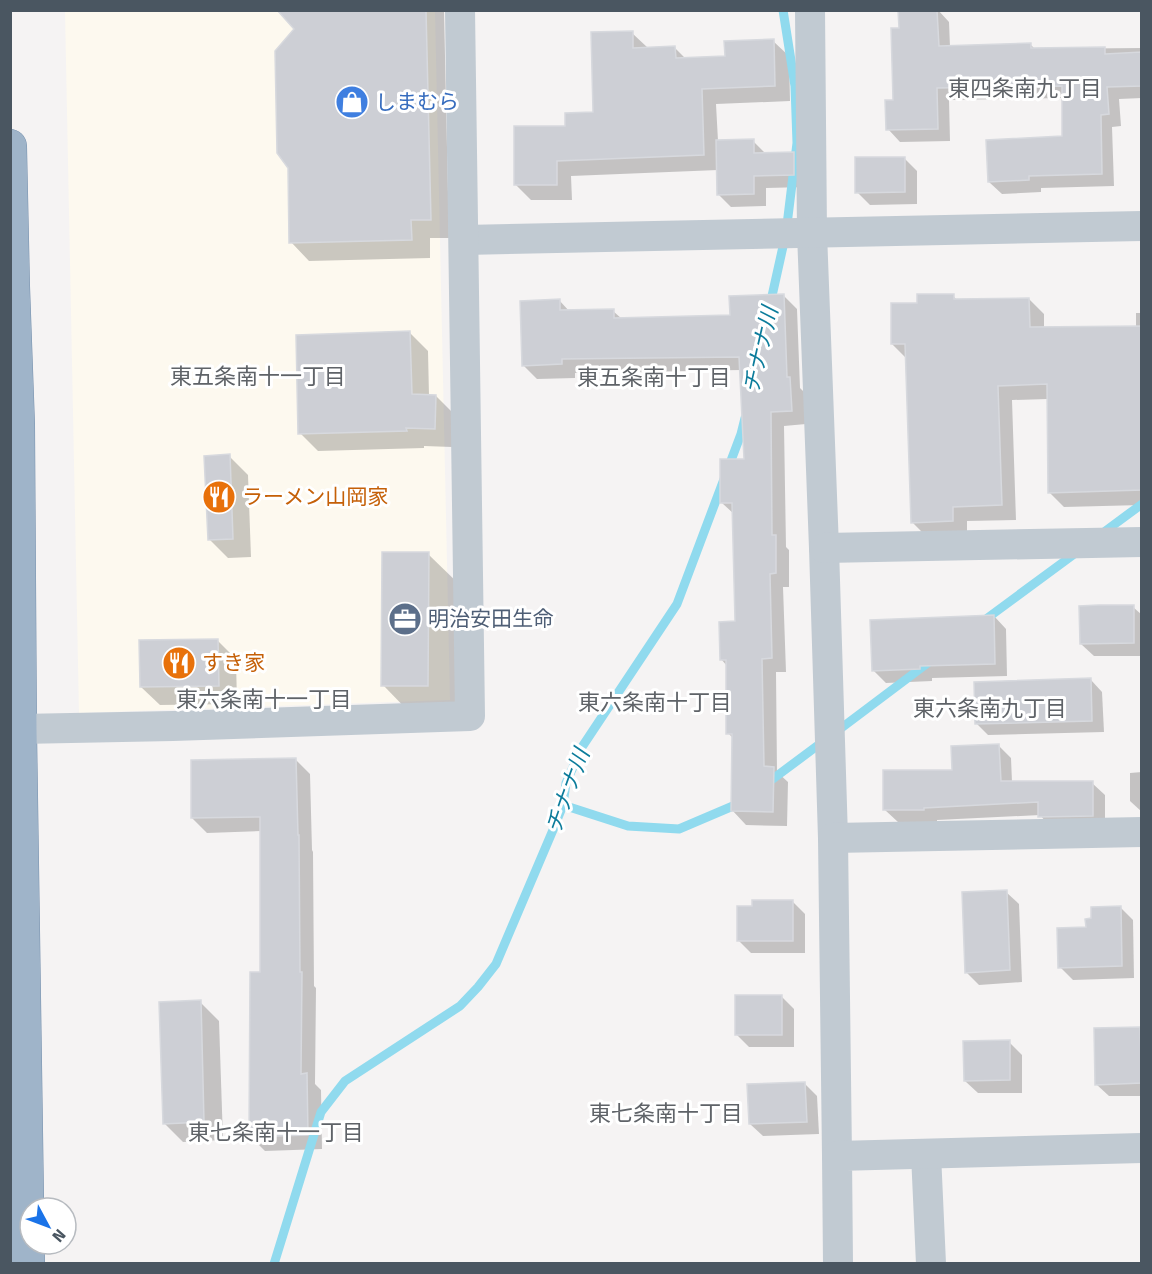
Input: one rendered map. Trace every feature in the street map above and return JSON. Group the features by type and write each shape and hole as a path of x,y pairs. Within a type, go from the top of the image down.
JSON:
{"highway":[{"path":"10,146 18,424 28,1263"}],"street":[{"path":"20,729 470,716 460,10"},
{"path":"810,10 812,233 833,838 838,1263"},
{"path":"464,240 1142,226"},
{"path":"824,548 1142,542"},
{"path":"833,838 1142,832"},
{"path":"837,1156 1142,1148"},
{"path":"926,1154 930,1263"}],"shaded area":[{"path":"65,11 435,11 450,700 79,713"}],"building":[{"name":"しまむら","path":"277,10 426,10 431,220 411,220 412,240 289,243 288,168 277,153 275,51 294,29"},
{"path":"898,10 937,10 939,46 1031,43 1031,48 1105,47 1105,54 1142,52 1142,86 1107,87 1109,114 1101,115 1102,174 1029,176 1029,180 988,182 986,140 1062,136 1062,86 937,88 938,129 886,130 885,100 893,100 891,28 899,28"},
{"path":"633,31 633,48 675,46 676,58 725,56 724,41 774,39 775,86 702,89 704,155 557,161 557,185 514,185 514,126 565,126 565,113 593,112 591,32"},
{"path":"754,139 754,153 794,152 794,175 754,176 754,194 717,195 716,140"},
{"path":"855,157 905,157 905,192 855,193"},
{"path":"784,294 787,377 790,377 792,411 771,412 772,535 776,535 776,573 770,574 772,658 762,659 764,766 774,767 773,812 731,811 732,734 726,734 726,660 720,660 719,622 735,621 732,503 720,503 720,459 744,459 739,357 562,359 562,364 522,366 520,301 560,299 560,310 614,309 614,318 730,315 729,296"},
{"path":"917,294 954,294 954,299 1029,298 1030,327 1142,326 1142,490 1048,493 1047,384 998,386 1002,505 953,507 953,521 911,523 905,344 891,344 891,303 917,303"},
{"path":"410,331 412,394 436,395 435,429 406,428 407,431 298,434 296,335"},
{"name":"ラーメン山岡家","path":"230,454 233,539 208,540 204,456"},
{"name":"明治安田生命","path":"382,552 429,552 428,686 381,686"},
{"path":"1134,605 1134,643 1080,644 1079,606"},
{"path":"994,615 995,664 920,666 920,669 872,671 870,620"},
{"name":"すき家","path":"218,639 219,686 140,687 139,640"},
{"path":"1091,678 1092,721 975,724 974,682"},
{"path":"999,744 1001,781 1093,781 1093,816 1038,817 1038,802 924,808 924,810 883,810 883,770 952,770 951,746"},
{"path":"296,758 300,972 302,972 301,1074 307,1073 308,1135 249,1137 250,972 260,972 260,817 191,818 191,760"},
{"path":"1007,890 1010,970 965,973 962,892"},
{"path":"752,900 793,900 793,941 737,941 737,906 752,906"},
{"path":"1121,906 1122,966 1058,968 1057,928 1086,927 1085,919 1091,918 1091,907"},
{"path":"735,995 782,995 782,1035 735,1035"},
{"path":"201,1000 204,1122 163,1124 159,1002"},
{"path":"1140,1027 1142,1083 1095,1085 1094,1028"},
{"path":"1010,1040 1010,1080 964,1081 963,1041"},
{"path":"805,1082 807,1122 749,1124 747,1084"}],"waterway":[{"name":"チナナ川","path":"770,305 786,233 797,143 795,86 783,10"},
{"name":"チナナ川","path":"274,1264 321,1112 345,1081 460,1006 496,964 563,805 566,783 582,747 677,604 745,418"},
{"path":"1100,535 1142,504"},
{"path":"982,622 1077,552"},
{"path":"836,732 933,659"},
{"path":"766,784 825,740"},
{"path":"563,805 628,826 679,829 740,803"}],"place":[{"name":"しまむら","path":"352,102"},
{"name":"ラーメン山岡家","path":"219,497"},
{"name":"明治安田生命","path":"405,619"},
{"name":"すき家","path":"179,663"}],"district":[{"name":"東四条南九丁目","path":"1025,88"},
{"name":"東五条南十一丁目","path":"258,376"},
{"name":"東五条南十丁目","path":"654,377"},
{"name":"東六条南十一丁目","path":"264,699"},
{"name":"東六条南十丁目","path":"655,702"},
{"name":"東六条南九丁目","path":"990,708"},
{"name":"東七条南十丁目","path":"666,1113"},
{"name":"東七条南十一丁目","path":"276,1132"}]}
